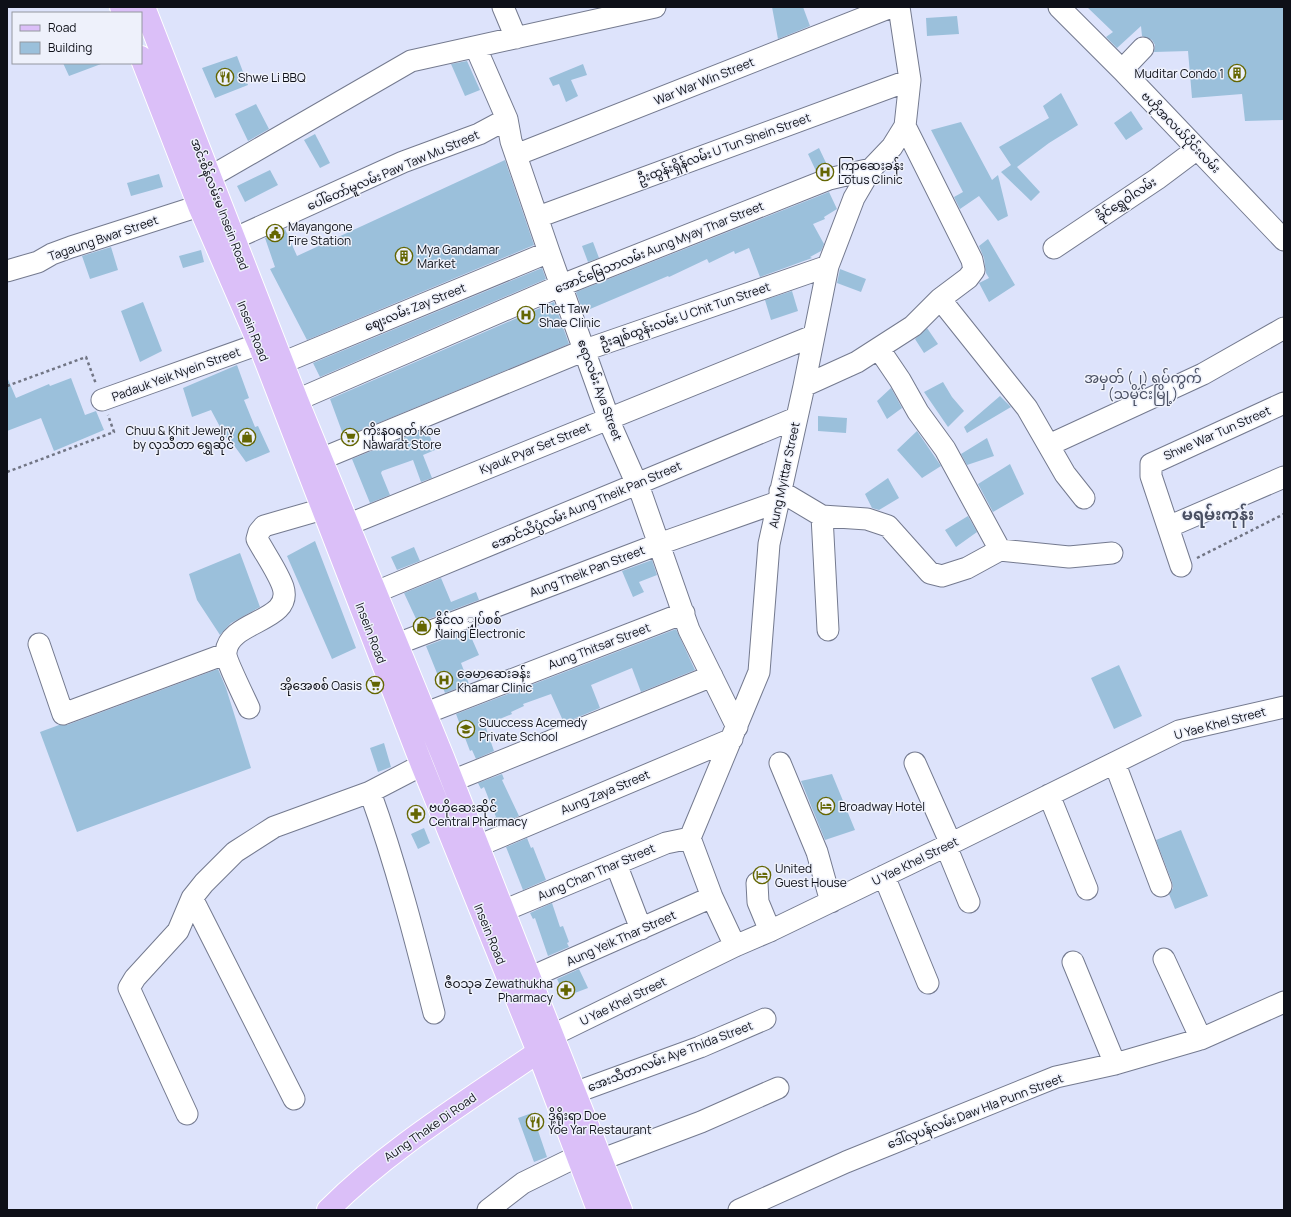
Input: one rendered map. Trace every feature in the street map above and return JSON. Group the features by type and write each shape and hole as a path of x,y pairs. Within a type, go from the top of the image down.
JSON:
{"main road":[{"name":"အင်းစိန်လမ်းမ Insein Road","path":"144,7 210,177 226,242 266,341 282,363 297,400"},
{"path":"142,60 199,206 226,242"},
{"name":"Insein Road","path":"266,341 323,509 415,718 443,757 529,978 553,1035 600,1160 621,1210"},
{"name":"Insein Road","path":"297,400 397,644 415,718 422,765 538,1052 598,1210"},
{"name":"Aung Thake Di Road","path":"328,1210 369,1171 400,1147 538,1052"}],"street":[{"path":"503,7 516,38"},
{"path":"210,177 411,61 476,48 655,7"},
{"name":"War War Win Street","path":"516,155 891,7"},
{"name":"Aung Myittar Street","path":"690,838 759,672 769,544 804,386 828,266 854,198 870,169 892,147 905,126 910,80 900,7"},
{"name":"ဗဟိုအလယ်ပိုင်းလမ်း","path":"1059,7 1122,70 1284,240"},
{"name":"ဧရာလမ်း Aya Street","path":"476,48 507,119 516,155 549,252 609,418 637,483 689,630 712,676 734,733"},
{"path":"1122,70 1143,48"},
{"name":"ဦးထွန်းရှိန်လမ်း U Tun Shein Street","path":"538,217 910,80"},
{"name":"ပေါ်တော်မူလမ်း Paw Taw Mu Street","path":"226,242 403,162 479,134 507,119"},
{"path":"804,386 857,362 880,349 913,326 940,299 968,278 974,270 973,265 905,126"},
{"name":"ခိုင်ရွှေဝါလမ်း","path":"1054,248 1157,179 1197,148"},
{"name":"အောင်မြေသာလမ်း Aung Myay Thar Street","path":"297,400 562,285 829,179 870,169"},
{"name":"Tagaung Bwar Street","path":"7,270 38,262 52,254 71,247 199,206"},
{"name":"ဈေးလမ်း Zay Street","path":"282,363 549,252"},
{"name":"ဦးချစ်ထွန်းလမ်း U Chit Tun Street","path":"321,459 585,350 828,266"},
{"path":"940,299 1027,408 1065,474 1084,498"},
{"path":"1049,445 1202,374 1284,328"},
{"name":"Kyauk Pyar Set Street","path":"347,525 813,336"},
{"name":"Padauk Yeik Nyein Street","path":"102,400 266,341"},
{"path":"880,349 918,412 945,449 1000,550"},
{"name":"Shwe War Tun Street","path":"1168,527 1151,476 1151,464 1284,403"},
{"name":"အောင်သိပ္ပံလမ်း Aung Theik Pan Street","path":"376,592 796,418"},
{"path":"1181,566 1168,527 1284,477"},
{"path":"779,497 822,516 867,518 888,526 910,553 930,573 942,576 967,568 1000,550 1069,557 1112,553"},
{"name":"Aung Theik Pan Street","path":"397,644 779,497"},
{"path":"249,708 225,654 228,644 235,634 276,612 284,601 284,588 257,539 259,532 264,526 323,509"},
{"path":"822,516 828,630"},
{"name":"Aung Thitsar Street","path":"415,718 684,613"},
{"path":"39,644 63,714 225,654"},
{"path":"452,781 712,676"},
{"name":"U Yae Khel Street","path":"553,1035 735,946 831,902 1115,764 1179,731 1283,710"},
{"name":"Aung Zaya Street","path":"478,846 734,733"},
{"path":"187,1114 129,988 135,978 178,931 192,898 204,883 235,852 274,827 370,792 422,765 443,757"},
{"path":"915,762 969,902"},
{"path":"780,763 817,852 831,902"},
{"path":"1115,764 1161,886"},
{"path":"370,792 389,843 408,908 434,1013"},
{"path":"1049,795 1087,889"},
{"path":"690,838 712,897 735,946"},
{"name":"Aung Chan Thar Street","path":"503,911 666,843 690,838"},
{"path":"616,864 641,929"},
{"path":"884,876 928,983"},
{"path":"756,883 758,902 770,931"},
{"name":"Aung Yeik Thar Street","path":"529,978 712,897"},
{"path":"192,898 294,1099"},
{"path":"1164,959 1201,1039"},
{"path":"1073,962 1116,1064"},
{"name":"ဒေါ်လှပန်လမ်း Daw Hla Punn Street","path":"739,1210 846,1162 1056,1077 1116,1064 1201,1039 1283,1007"},
{"name":"အေးသီတာလမ်း Aye Thida Street","path":"574,1093 700,1047 765,1019"},
{"path":"538,1052 553,1035"},
{"path":"600,1160 701,1122 778,1088"},
{"path":"488,1210 523,1183 578,1156"}],"path":[{"path":"7,386 86,357 102,400"},
{"path":"7,472 114,432"},
{"path":"1181,566 1284,514"}],"building":[{"path":"772,7 803,7 810,26 778,39"},
{"name":"Muditar Condo 1","path":"1087,7 1284,7 1284,120 1245,121 1242,94 1192,98 1188,51 1154,52 1155,45 1152,40 1142,36 1141,26 1117,48 1106,37 1113,32"},
{"path":"957,16 959,34 927,36 926,18"},
{"name":"Shwe Li BBQ","path":"237,56 248,85 215,98 202,68"},
{"path":"467,61 480,90 465,96 451,64"},
{"path":"63,64 101,64 69,76"},
{"path":"583,64 587,75 571,80 578,96 566,102 559,84 553,86 549,78"},
{"path":"1061,93 1078,125 1049,143 1017,167 1040,192 1031,201 1001,172 1011,165 999,147 1049,118 1043,106"},
{"path":"256,104 269,129 248,141 235,114"},
{"path":"1131,111 1143,129 1126,140 1114,123"},
{"path":"961,122 992,180 998,175 1008,216 998,221 979,196 960,209 954,197 963,192 931,130"},
{"path":"315,134 330,163 320,168 304,140"},
{"path":"819,148 828,167 816,171 808,154"},
{"name":"Mya Gandamar Market","path":"505,160 534,245 307,340 270,269 275,267 265,238 285,229 297,256"},
{"path":"270,170 278,185 245,202 237,186"},
{"path":"159,174 163,187 131,196 127,183"},
{"path":"829,192 837,209 824,217 825,219 813,224 824,244 821,251 810,257 812,258 760,277 749,248 735,254 734,251 709,263 707,259 669,277 668,276 583,312 576,292"},
{"path":"988,239 1015,285 989,302 979,283 989,278 986,273 984,258 979,246"},
{"path":"593,242 599,258 588,262 582,246"},
{"path":"111,247 118,270 90,279 82,256"},
{"path":"201,250 204,262 183,268 179,256"},
{"path":"542,268 546,279 320,377 313,363"},
{"path":"840,269 866,279 861,292 837,283"},
{"path":"792,291 798,311 771,320 765,300"},
{"path":"143,302 162,351 140,362 121,311"},
{"path":"554,302 569,344 344,437 330,399"},
{"path":"927,328 938,344 924,353 915,339"},
{"path":"237,365 249,398 244,400 255,427 258,426 270,452 246,462 228,437 226,438 211,410 192,417 183,388"},
{"path":"7,377 16,398 49,384 50,386 71,378 85,415 96,411 104,430 54,451 41,418 7,431"},
{"path":"943,382 952,397 964,411 948,427 924,392"},
{"path":"891,388 902,408 887,419 877,401"},
{"path":"1000,396 1011,407 967,433 964,427"},
{"path":"818,416 847,418 846,433 818,431"},
{"path":"427,428 435,450 423,455 432,478 421,482 413,460 382,471 381,473 390,495 370,503 352,459"},
{"path":"917,431 941,466 922,478 897,450"},
{"path":"987,438 994,456 967,465 961,454"},
{"path":"1010,464 1024,494 993,512 978,484"},
{"path":"888,478 899,498 879,510 872,508 865,494"},
{"path":"968,516 977,532 956,547 945,530"},
{"path":"315,541 356,648 332,659 287,556"},
{"path":"414,547 420,561 397,570 391,557"},
{"path":"240,553 260,607 231,623 220,635 197,600 189,574"},
{"path":"652,560 657,575 639,582 644,592 633,597 622,571"},
{"path":"441,578 451,602 476,592 479,600 418,623 404,593"},
{"path":"676,629 695,670 641,692 632,668 591,685 600,708 564,723 551,694 523,704 524,706 511,712 512,714 485,725 494,751 476,759 472,750 470,751 456,714"},
{"path":"468,630 479,655 461,663 469,684 445,693 426,646"},
{"path":"1119,665 1142,716 1114,729 1091,678"},
{"path":"218,669 226,688 251,768 77,832 40,732 59,725 67,725"},
{"path":"384,743 391,767 378,772 370,748"},
{"path":"502,774 504,779 502,780 519,816 497,825 494,818 496,817 484,787 481,789 478,783"},
{"name":"Broadway Hotel","path":"832,774 855,830 825,840 801,781"},
{"path":"424,828 430,843 418,849 411,834"},
{"path":"1181,830 1208,896 1175,909 1169,894 1173,888 1172,882 1156,840"},
{"path":"527,838 531,848 533,847 546,880 523,890 506,847"},
{"path":"552,903 560,927 563,926 569,942 567,943 569,947 548,956 535,918 533,919 530,913"},
{"path":"579,969 588,988 564,997 558,985 560,985 557,979"},
{"path":"532,1113 547,1157 534,1162 518,1118"}],"place":[{"name":"Muditar Condo 1","path":"1237,73"},
{"name":"Shwe Li BBQ","path":"225,77"},
{"name":"ကြာဆေးခန်း Lotus Clinic","path":"825,172"},
{"name":"Mayangone Fire Station","path":"275,233"},
{"name":"Mya Gandamar Market","path":"404,256"},
{"name":"Thet Taw Shae Clinic","path":"526,315"},
{"name":"Chuu & Khit Jewelry by လှသီတာ ရွှေဆိုင်","path":"247,437"},
{"name":"ကိုးနဝရတ် Koe Nawarat Store","path":"350,437"},
{"name":"နိုင်လ ျှပ်စစ် Naing Electronic","path":"422,626"},
{"name":"ခေမာဆေးခန်း Khamar Clinic","path":"444,680"},
{"name":"အိုအေစစ် Oasis","path":"375,685"},
{"name":"Suuccess Acemedy Private School","path":"466,729"},
{"name":"Broadway Hotel","path":"826,806"},
{"name":"ဗဟိုဆေးဆိုင် Central Pharmacy","path":"416,814"},
{"name":"United Guest House","path":"762,875"},
{"name":"ဇီဝသုခ Zewathukha Pharmacy","path":"566,990"},
{"name":"ဒို့ရိုးရာ Doe Yoe Yar Restaurant","path":"535,1122"}],"district":[{"name":"အမှတ် (၂) ရပ်ကွက် (သမိုင်းမြို့)","path":"1143,386"},
{"name":"မရမ်းကုန်း","path":"1218,514"}]}
